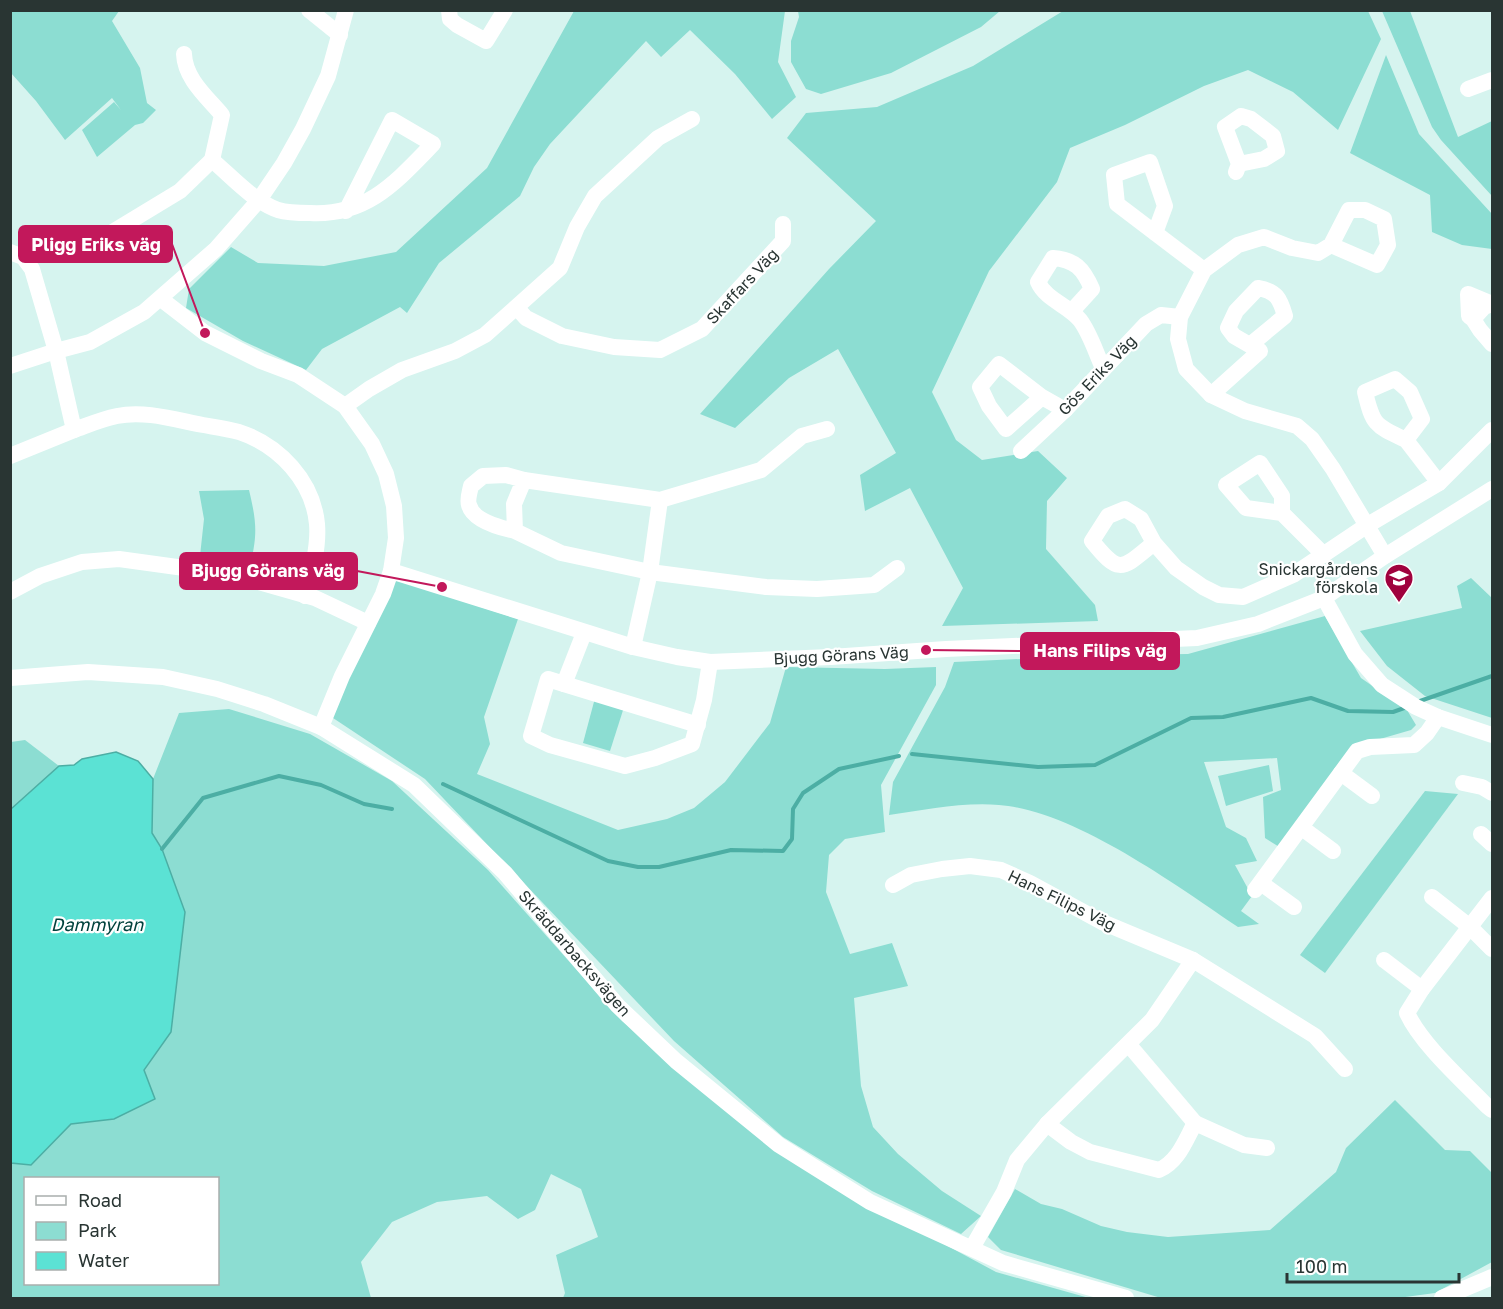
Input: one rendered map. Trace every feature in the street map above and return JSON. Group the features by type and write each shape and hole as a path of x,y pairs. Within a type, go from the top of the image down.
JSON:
{"street":[{"path":"309,10 340,35"},
{"path":"10,366 90,342 144,312 216,249 259,200 303,129 328,76 346,10"},
{"path":"449,10 450,19 457,25 486,41 505,10"},
{"path":"114,231 180,191 212,160 222,115 190,76 184,63 184,54"},
{"path":"1468,89 1492,80"},
{"path":"345,406 402,370 455,351 486,335 560,268 577,227 595,196 658,138 692,119"},
{"path":"212,160 259,200 279,210 325,214 346,211 380,194 433,144 392,120 346,211"},
{"name":"Skaffars Väg","path":"517,308 526,318 562,336 614,347 660,350 702,329 783,241 783,224"},
{"path":"1155,233 1204,270"},
{"path":"1331,245 1318,254 1292,248 1264,237 1238,245 1204,270 1180,317 1178,339 1186,369 1211,395 1245,411 1297,426 1312,439 1333,469 1385,556"},
{"path":"10,252 23,257 32,269 56,351 74,430"},
{"path":"161,299 205,333 261,361 298,375 345,406 372,444 386,474 394,506 396,538 391,571 321,727"},
{"path":"1492,304 1484,307 1473,319 1492,344"},
{"name":"Gös Eriks Väg","path":"1072,311 1082,322 1103,368"},
{"name":"Gös Eriks Väg","path":"1021,451 1065,410 1146,324 1161,315 1180,317"},
{"path":"1211,395 1260,351 1250,345"},
{"name":"Gös Eriks Väg","path":"1042,397 1065,410"},
{"path":"10,456 118,415 157,415 239,432 264,444 289,462 312,500 317,525 313,563 305,596"},
{"path":"827,429 802,436 761,470 660,500 506,476 483,476 471,486 468,504 474,515 561,553 650,572 766,587 817,589 874,585 897,568"},
{"path":"1154,543 1176,568 1203,587 1219,595 1243,597 1293,575 1366,525 1439,483 1492,430"},
{"path":"1406,440 1439,483"},
{"path":"515,531 514,504 524,480"},
{"path":"1492,489 1385,556 1324,598 1355,654 1382,685 1416,707 1492,735"},
{"path":"633,647 650,572 660,500"},
{"path":"1282,513 1323,554"},
{"path":"10,592 40,576 82,562 119,559 206,571 255,581 315,598 368,622"},
{"name":"Bjugg Görans Väg","path":"391,571 633,647 710,662 1197,638 1258,624 1324,598"},
{"path":"564,684 584,633"},
{"path":"698,724 548,679 531,736 550,745 625,766 692,744 698,724 710,662"},
{"name":"Skräddarbacksvägen","path":"10,678 88,672 163,677 236,695 321,727 414,785 505,873 618,1005 676,1061 779,1145 870,1202 1003,1263 1125,1299"},
{"path":"1294,907 1258,886 1357,750 1370,747 1414,745 1427,734 1438,717"},
{"path":"1341,773 1372,796"},
{"path":"1463,783 1482,787 1492,793"},
{"path":"1302,828 1333,851"},
{"name":"Hans Filips Väg","path":"893,885 911,875 942,868 970,866 1002,870 1102,922 1193,960 1315,1036 1345,1069"},
{"path":"1432,897 1470,927 1492,949"},
{"path":"1492,898 1422,989 1407,1013 1413,1026 1492,1110"},
{"path":"972,1248 1004,1192 1017,1160 1047,1124 1152,1020 1193,960"},
{"path":"1384,960 1422,989"},
{"path":"1129,1045 1195,1123 1244,1145 1267,1148"},
{"path":"1047,1124 1071,1142 1090,1152 1159,1170 1175,1160 1195,1123"},
{"path":"1442,1299 1492,1277"}],"green space":[{"path":"11,10 119,11 112,21 140,68 147,103 156,110 143,123 135,125 97,157 82,130 114,102 121,110 112,98 65,140 36,101 11,73"},
{"path":"798,10 1000,11 981,27 891,73 821,94 806,89 791,62 791,41 799,17"},
{"path":"574,11 785,11 778,62 796,97 772,119 735,74 690,30 661,57 646,41 550,144 534,167 520,196 439,263 407,313 400,307 322,349 306,370 243,341 186,308 189,289 231,247 258,263 324,266 396,252 487,168"},
{"path":"1063,11 1368,11 1381,39 1338,130 1293,92 1248,70 1204,86 1125,125 1070,148 1057,182 989,271 932,392 956,440 982,460 1038,451 1067,478 1047,501 1046,549 1095,605 1098,621 942,626 963,588 910,488 865,511 860,475 896,453 838,349 789,378 735,428 700,414 829,269 876,221 787,138 806,113 877,107 973,66"},
{"path":"1382,11 1410,11 1458,137 1492,121 1492,196 1432,127"},
{"path":"1386,55 1419,134 1492,214 1492,249 1462,245 1432,232 1430,195 1350,153"},
{"path":"249,490 255,532 248,574 199,565 204,519 199,491"},
{"path":"1471,578 1492,598 1492,718 1425,696 1387,666 1360,631 1462,608 1457,586"},
{"path":"395,579 518,619 484,717 490,744 477,774 618,830 667,819 694,808 725,782 770,723 786,667 885,669 936,667 936,685 881,785 885,832 845,839 829,855 826,892 850,954 892,943 908,986 854,998 861,1086 873,1127 898,1154 942,1191 981,1216 961,1234 872,1191 783,1137 674,1041 425,779 330,716"},
{"path":"1325,616 1361,678 1407,710 1416,725 1411,730 1356,746 1281,848 1265,838 1263,797 1281,790 1277,758 1204,762 1226,827 1246,838 1257,861 1235,865 1252,896 1241,911 1259,924 1238,927 1123,852 1059,820 1028,810 999,805 971,805 889,815 893,782 945,687 954,662 1188,654"},
{"path":"595,698 625,704 610,751 583,743"},
{"path":"229,709 310,734 392,781 488,870 622,1021 797,1165 996,1272 1089,1298 563,1298 565,1293 556,1255 598,1237 581,1189 551,1174 535,1210 518,1219 487,1196 437,1202 392,1222 361,1262 371,1298 11,1298 10,1163 31,1165 71,1124 114,1119 171,1032 162,849 152,833 153,779 179,713"},
{"path":"25,740 59,766 11,809 11,742"},
{"path":"1269,765 1273,791 1226,806 1218,776"},
{"path":"1425,791 1458,794 1325,973 1300,955"},
{"path":"1395,1100 1445,1150 1470,1151 1492,1173 1492,1262 1435,1293 1398,1298 1161,1298 1001,1250 988,1237 1015,1189 1041,1204 1062,1209 1101,1226 1127,1232 1168,1237 1270,1230 1336,1172 1346,1148"}],"water":[{"name":"Dammyran","path":"116,752 138,761 153,779 152,833 162,849 185,912 171,1032 144,1070 155,1099 114,1119 71,1124 31,1165 11,1163 11,809 59,766 74,765 82,759"}],"waterway":[{"path":"1420,701 1492,676"},
{"path":"912,754 1038,767 1095,765 1191,718 1223,717 1311,698 1348,711 1393,712 1407,707"},
{"path":"443,784 608,861 638,867 659,867 731,850 783,851 792,839 793,809 803,793 839,769 899,756"},
{"path":"162,849 203,798 279,776 321,785 364,804 392,809"}],"place":[{"name":"Pligg Eriks väg","path":"205,333"},
{"name":"Bjugg Görans väg","path":"442,587"},
{"name":"Snickargårdens förskola","path":"1399,604"},
{"name":"Hans Filips väg","path":"926,650"}]}
